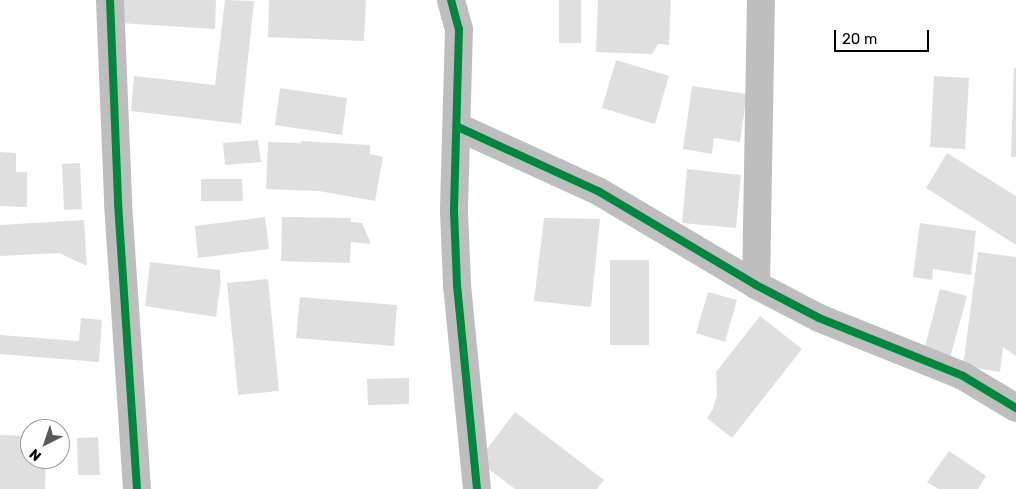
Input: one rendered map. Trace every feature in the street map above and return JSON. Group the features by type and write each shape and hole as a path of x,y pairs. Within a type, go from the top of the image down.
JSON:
{"street":[{"path":"110,0 118,203 137,489"},
{"path":"451,0 459,29 458,127 454,212 457,285 477,489"},
{"path":"756,285 761,0"},
{"path":"458,127 598,191 756,285 819,318 963,376 1016,408"}],"building":[{"path":"120,0 216,0 215,29 119,23"},
{"path":"225,0 254,1 241,124 131,111 134,76 215,85"},
{"path":"269,0 366,0 364,41 268,37"},
{"path":"559,0 581,0 581,43 559,43"},
{"path":"598,0 671,0 669,45 658,44 652,54 596,52"},
{"path":"616,60 669,76 655,124 602,108"},
{"path":"1014,68 1016,68 1016,157 1011,157"},
{"path":"934,76 969,78 965,149 930,147"},
{"path":"692,86 747,94 740,142 714,138 712,154 683,149"},
{"path":"280,88 347,98 342,135 275,125"},
{"path":"258,140 261,162 225,165 223,143"},
{"path":"301,141 370,145 370,154 383,157 375,201 319,191 266,189 268,142 301,143"},
{"path":"0,152 16,153 16,172 27,172 27,207 0,206"},
{"path":"947,153 1016,196 1016,245 926,188"},
{"path":"80,163 82,209 64,210 62,164"},
{"path":"687,169 741,175 736,228 682,223"},
{"path":"201,179 242,179 243,201 201,201"},
{"path":"265,217 269,249 198,258 195,226"},
{"path":"282,217 351,218 351,222 362,223 371,244 351,242 350,263 281,261"},
{"path":"544,218 600,219 591,307 534,301"},
{"path":"84,220 87,266 59,253 0,256 0,225"},
{"path":"920,223 976,231 971,275 933,269 932,280 913,277"},
{"path":"978,252 1016,257 1016,356 1003,347 1000,372 963,366"},
{"path":"610,260 649,260 649,345 610,345"},
{"path":"150,262 220,270 221,279 216,317 145,306"},
{"path":"268,279 279,391 238,395 227,283"},
{"path":"940,289 967,296 950,358 924,350"},
{"path":"708,292 737,300 725,342 696,333"},
{"path":"300,297 397,305 394,346 296,338"},
{"path":"760,316 802,349 732,438 707,418 713,409 717,395 716,372"},
{"path":"81,318 102,320 99,362 0,354 0,335 79,341"},
{"path":"409,378 409,404 368,405 367,379"},
{"path":"515,412 604,480 597,489 515,489 478,461"},
{"path":"0,435 20,436 20,469 46,469 45,489 0,489"},
{"path":"98,437 100,475 78,475 77,438"},
{"path":"949,451 986,476 978,489 938,489 927,482"}],"cycle path":[{"path":"110,0 118,203 137,489"},
{"path":"451,0 459,29 454,212 457,285 477,489"},
{"path":"458,127 598,191 756,285 819,318 963,376 1016,408"}]}
